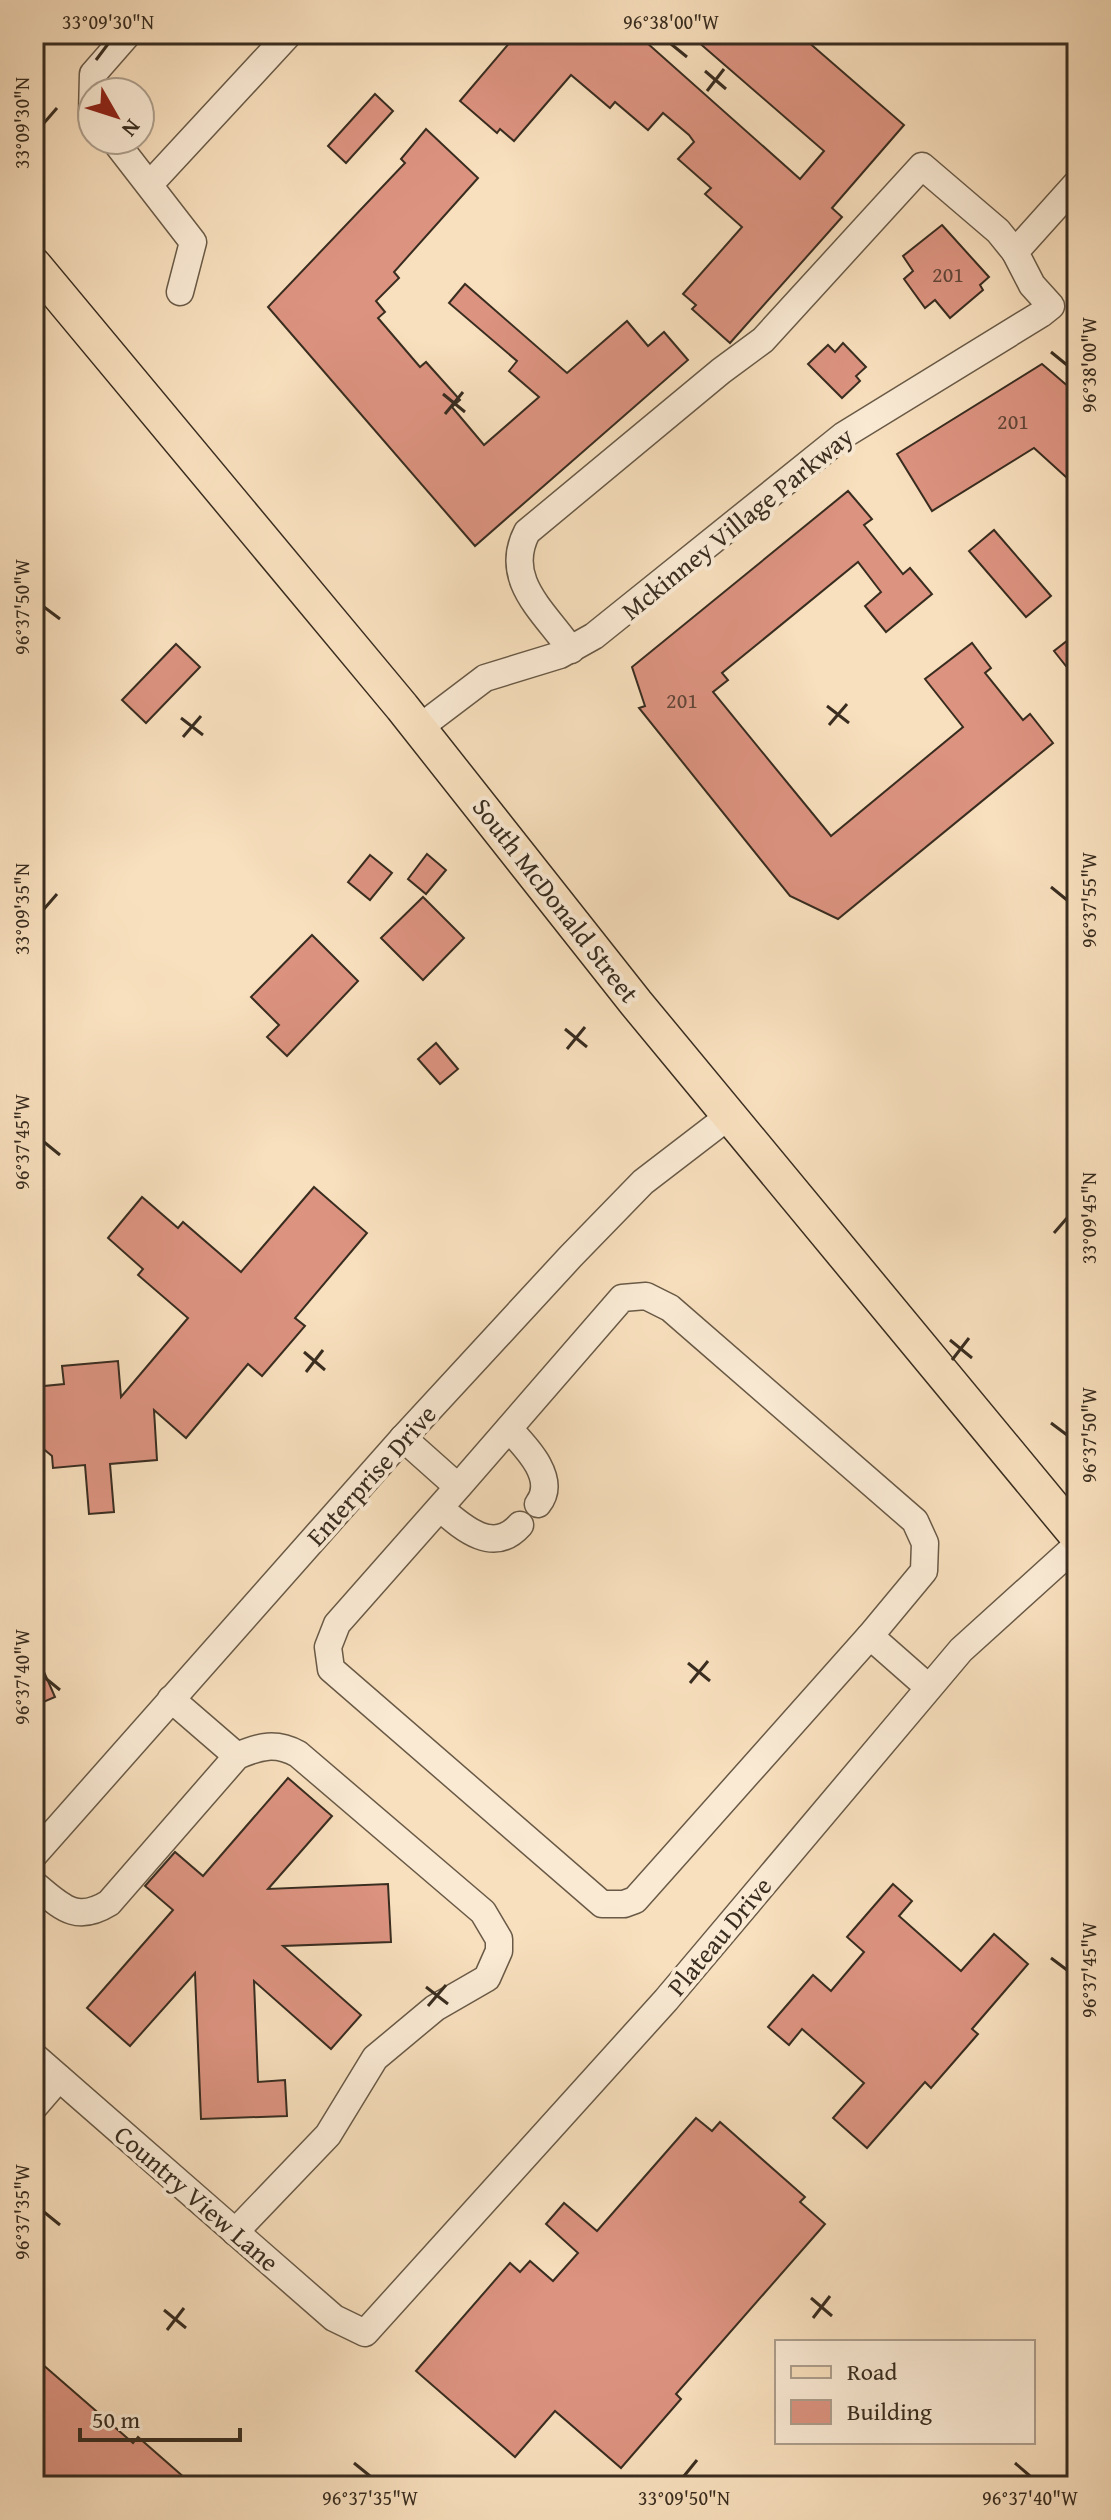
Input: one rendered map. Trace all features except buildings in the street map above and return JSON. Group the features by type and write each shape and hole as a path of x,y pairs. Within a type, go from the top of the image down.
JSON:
{"main road":[{"name":"South McDonald Street","path":"34,265 419,728 729,1116 1077,1536"}],"street":[{"path":"93,76 128,34"},
{"path":"151,183 289,34"},
{"path":"128,156 193,242 180,292"},
{"path":"571,650 518,572 517,555 527,532 721,371 763,340 922,166 998,231 1015,252 1077,183"},
{"name":"Mckinney Village Parkway","path":"419,728 485,678 571,650 610,624 844,435 1035,319 1051,306 1032,285 1015,252"},
{"name":"Enterprise Drive","path":"34,1855 403,1438 643,1182 729,1116"},
{"path":"646,1296 662,1302 915,1521 925,1543 924,1571 870,1636 635,1900 624,1904 602,1904 331,1669 328,1647 337,1624 509,1429 622,1298 646,1296"},
{"path":"509,1429 539,1467 545,1482 543,1498 538,1504"},
{"path":"403,1438 458,1487"},
{"path":"440,1508 482,1538 499,1539 520,1525"},
{"name":"Plateau Drive","path":"365,2333 666,2000 928,1687 997,1616 1077,1545"},
{"path":"870,1636 928,1687"},
{"path":"171,1699 237,1756"},
{"path":"34,1884 65,1909 80,1914 95,1912 109,1903 237,1756 258,1747 281,1745 298,1754 483,1912 499,1939 499,1951 487,1978 435,2008 375,2058 328,2135 235,2232"},
{"name":"Country View Lane","path":"34,2056 334,2318 365,2333"},
{"path":"34,2107 59,2078"}]}
